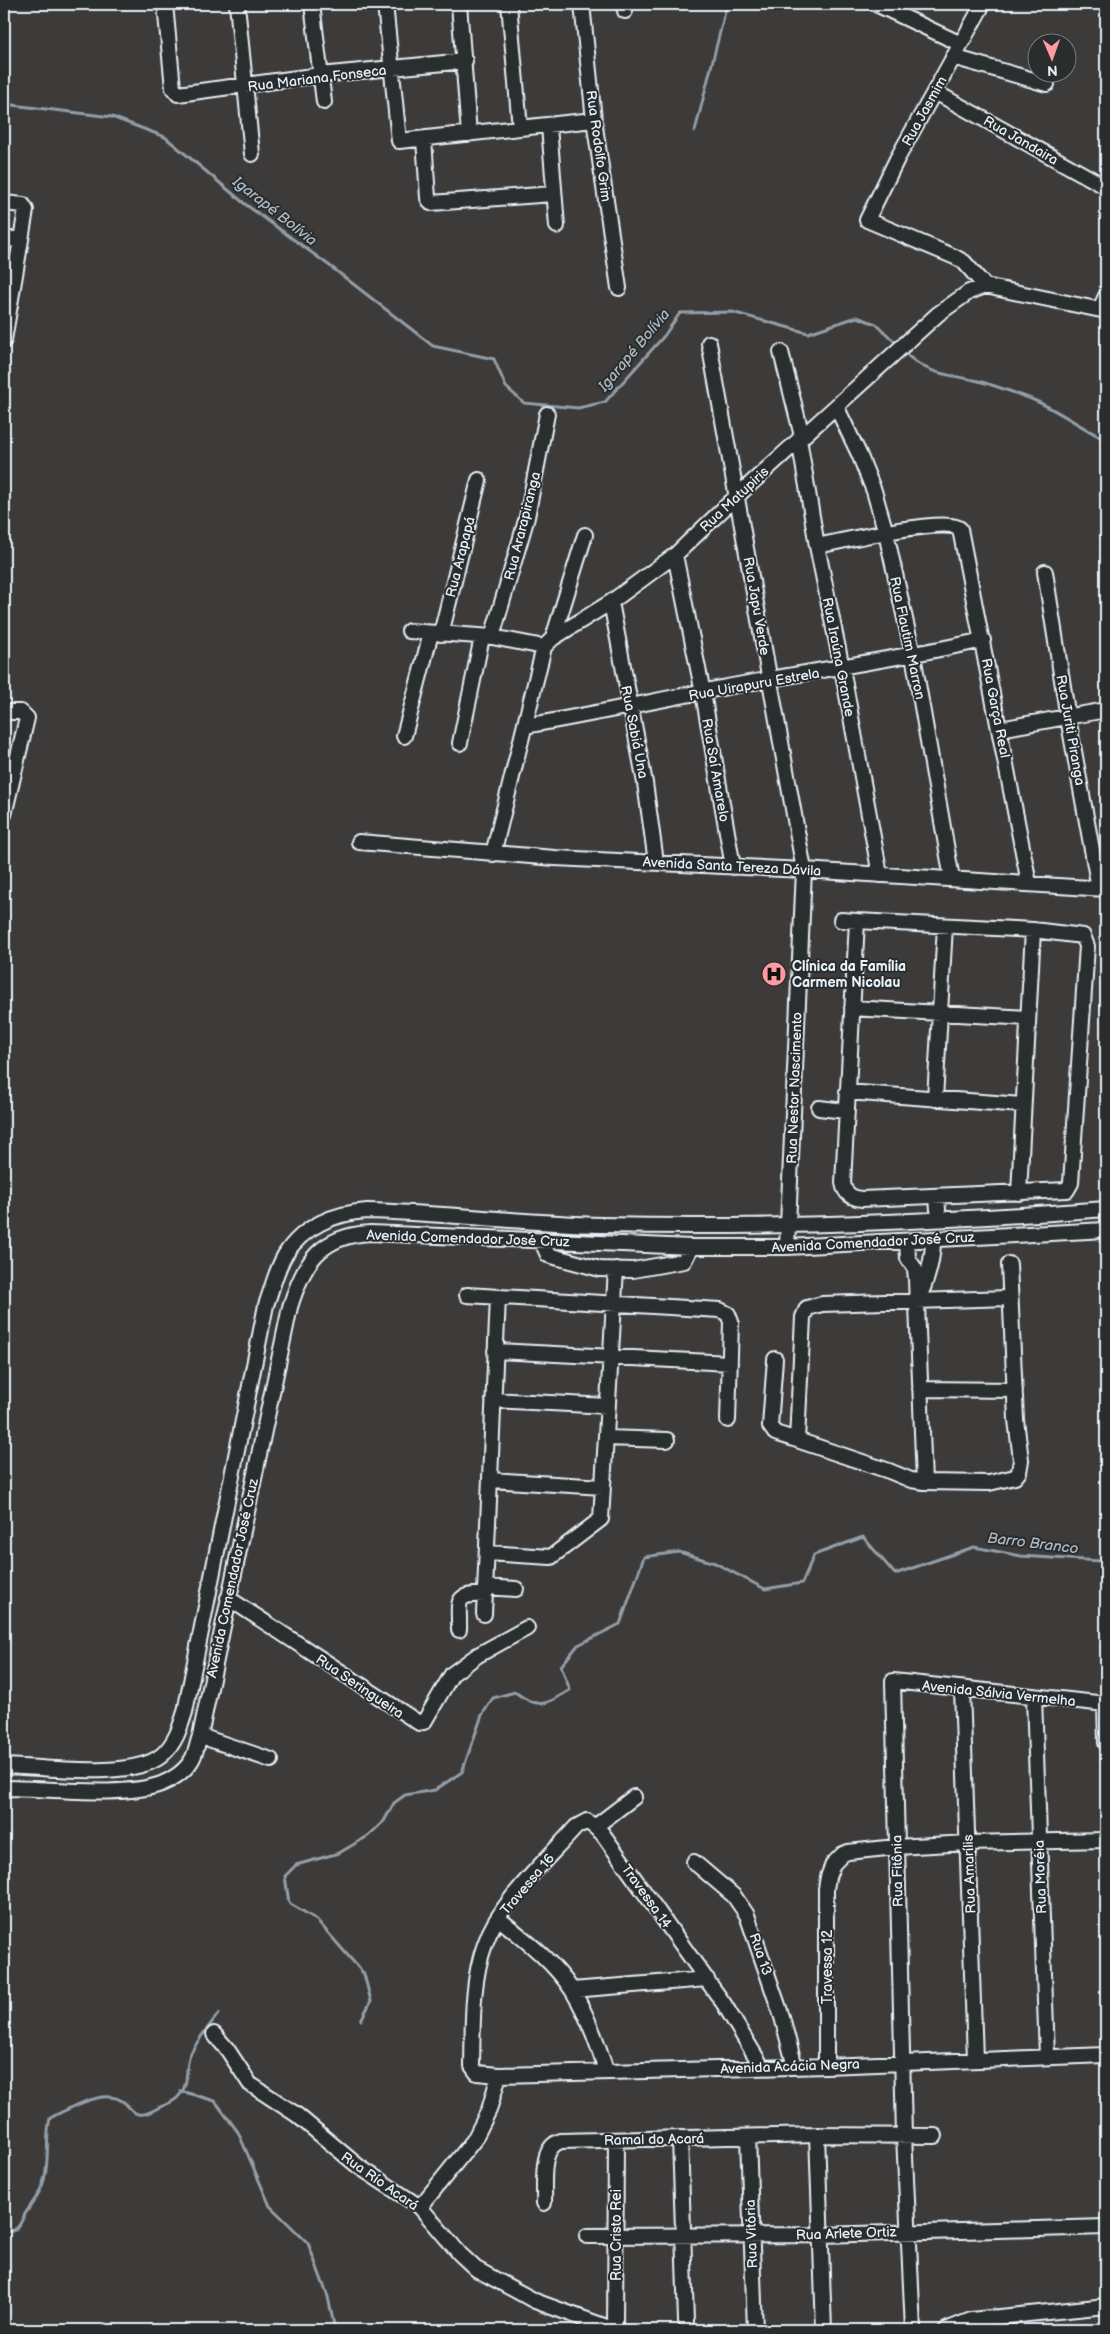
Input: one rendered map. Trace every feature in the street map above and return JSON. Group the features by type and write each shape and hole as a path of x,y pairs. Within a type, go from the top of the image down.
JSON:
{"street":[{"name":"Rua Mariana Fonseca","path":"165,4 173,88 178,94 320,75 465,61"},
{"path":"237,4 252,154"},
{"path":"312,4 324,102"},
{"path":"385,4 397,139 401,142 594,120"},
{"path":"459,4 465,61 469,134"},
{"path":"509,4 520,128"},
{"name":"Rua Rodolfo Grim","path":"582,4 594,120 619,288"},
{"path":"876,4 961,44"},
{"name":"Rua Jasmim","path":"983,4 897,159 867,220 964,262 985,286"},
{"path":"953,57 1047,84"},
{"name":"Rua Jandaira","path":"935,92 1106,187"},
{"path":"549,126 557,226"},
{"path":"424,140 428,198 431,204 553,194"},
{"path":"4,203 21,204 26,207 21,238 7,294 4,340"},
{"path":"4,240 21,238"},
{"path":"985,286 1103,310 1106,296"},
{"name":"Rua Matupiris","path":"548,643 611,602 675,555 736,496 953,301 985,286"},
{"name":"Rua Japu Verde","path":"710,343 804,870"},
{"name":"Rua Iraúna Grande","path":"781,352 800,438 817,546 842,668 880,875"},
{"name":"Rua Flautim Marron","path":"836,406 874,491 886,533 913,656 952,879"},
{"name":"Rua Ararapiranga","path":"460,743 487,637 527,517 547,414"},
{"name":"Rua Arapapá","path":"404,736 436,633 479,480"},
{"name":"Rua Garça Real","path":"886,533 926,526 953,524 958,526 961,533 1029,884"},
{"path":"817,546 886,533"},
{"path":"493,854 548,643 585,535"},
{"name":"Rua Saí Amarelo","path":"675,555 703,693 733,867"},
{"name":"Rua Juriti Piranga","path":"1045,572 1068,718 1103,888"},
{"name":"Rua Sabiá Una","path":"611,602 645,783 656,862"},
{"path":"408,631 548,643"},
{"name":"Rua Uirapuru Estrela","path":"525,726 770,679 913,656 983,640"},
{"path":"1000,729 1106,710"},
{"path":"4,712 21,712 27,718 4,815"},
{"name":"Avenida Santa Tereza Dávila","path":"359,842 493,854 1103,888"},
{"name":"Rua Nestor Nascimento","path":"787,1247 804,870"},
{"path":"841,920 1033,930 1084,936 1087,946 1071,1183 1067,1190 960,1195 937,1203 862,1199 849,1196 843,1183 845,1111 857,921"},
{"path":"935,1099 945,926"},
{"path":"1019,1193 1022,1105 1033,930"},
{"path":"852,1008 1027,1018"},
{"path":"847,1092 1022,1105"},
{"path":"819,1108 845,1111"},
{"path":"960,1195 962,1218"},
{"name":"Avenida Comendador José Cruz","path":"4,1766 108,1770 131,1768 147,1765 161,1756 172,1744 185,1712 266,1306 285,1255 291,1246 316,1225 349,1212 367,1211 599,1225 788,1225 962,1218 1106,1209"},
{"name":"Avenida Comendador José Cruz","path":"4,1788 112,1791 143,1788 162,1784 176,1776 191,1761 200,1736 290,1307 306,1266 320,1250 344,1236 370,1233 692,1248 787,1247 1106,1230"},
{"path":"917,1300 927,1282 927,1269 933,1253 933,1240"},
{"path":"907,1241 908,1258 916,1273 924,1482"},
{"path":"542,1242 548,1255 600,1268 633,1270 684,1261 692,1248"},
{"path":"775,1359 770,1419 772,1430 911,1480 989,1483 1009,1480 1019,1472 1021,1460 1016,1420 1008,1264"},
{"path":"487,1553 551,1557 601,1519 616,1269"},
{"path":"467,1295 720,1310 728,1314 731,1322 728,1420"},
{"path":"484,1614 498,1297"},
{"path":"797,1440 803,1317 806,1308 822,1304 1009,1298"},
{"path":"496,1351 730,1363"},
{"path":"920,1389 1015,1390"},
{"path":"493,1400 608,1406"},
{"path":"606,1438 667,1440"},
{"path":"490,1480 603,1487"},
{"path":"459,1630 460,1600 463,1596 485,1591 516,1589"},
{"name":"Rua Seringueira","path":"228,1598 419,1724 424,1722 452,1674 478,1655 527,1628"},
{"name":"Avenida Sálvia Vermelha","path":"893,1680 1034,1698 1106,1704"},
{"name":"Rua Fitônia","path":"893,1680 896,1847 908,2231"},
{"name":"Rua Amarílis","path":"962,1689 975,2059"},
{"name":"Rua Moréia","path":"1034,1698 1047,2056"},
{"path":"1106,1704 1106,1743"},
{"path":"200,1736 271,1760"},
{"name":"Travessa 16","path":"474,2071 472,2066 476,1979 485,1942 498,1918 511,1900 576,1827 589,1824 634,1797"},
{"name":"Travessa 14","path":"589,1824 706,1979 746,2038 762,2067"},
{"path":"896,1847 968,1843 1106,1840"},
{"name":"Travessa 12","path":"826,2066 826,1889 831,1869 839,1858 848,1852 896,1847"},
{"name":"Rua 13","path":"694,1862 734,1896 747,1915 782,2016 795,2067"},
{"path":"498,1918 538,1952 572,1990 599,2049 606,2071"},
{"path":"572,1990 706,1979"},
{"name":"Rua Río Acará","path":"214,2034 250,2084 297,2115 358,2166 420,2207 476,2269 534,2301 615,2330"},
{"name":"Avenida Acácia Negra","path":"474,2071 482,2074 499,2075 826,2066 1106,2055"},
{"path":"420,2207 474,2140 489,2110 499,2075"},
{"path":"816,2135 824,2330"},
{"path":"904,2135 934,2136"},
{"name":"Ramal do Acará","path":"544,2203 547,2154 552,2145 568,2140 904,2135"},
{"name":"Rua Vitória","path":"748,2137 755,2330"},
{"path":"680,2138 686,2321"},
{"name":"Rua Cristo Rei","path":"615,2330 616,2140"},
{"name":"Rua Arlete Ortiz","path":"587,2236 820,2235 908,2231 1106,2227"},
{"path":"908,2231 913,2330"},
{"path":"946,2330 971,2320 1106,2306"}],"waterway":[{"path":"695,131 727,4"},
{"name":"Igarapé Bolívia","path":"4,104 112,117 165,137 245,204 330,266 433,346 494,359 506,387 524,403 578,408 605,402 664,336 680,313 732,312 808,333 857,317 876,324 898,345"},
{"name":"Igarapé Bolívia","path":"902,350 910,358 935,372 988,384 1039,402 1106,440"},
{"name":"Barro Branco","path":"1106,1499 1103,1508 1106,1522"},
{"name":"Barro Branco","path":"361,2020 371,2001 364,1974 316,1919 289,1903 285,1876 296,1865 339,1853 368,1836 384,1821 394,1803 405,1795 435,1790 462,1772 482,1715 493,1698 515,1692 530,1701 542,1703 548,1702 570,1690 561,1666 578,1645 620,1624 644,1557 679,1552 715,1563 765,1589 802,1583 814,1555 863,1537 895,1574 974,1547 1021,1556 1100,1561 1106,1540"},
{"path":"4,2231 12,2231 18,2227 43,2185 47,2165 50,2118 80,2104 104,2097 119,2099 132,2111 142,2114 173,2101 181,2093 186,2082 190,2055 199,2039 218,2014"},
{"path":"181,2091 215,2101 238,2132 270,2206 308,2243 328,2297 335,2330"}],"place":[{"name":"Clínica da Família Carmem Nicolau","path":"774,974"}]}
